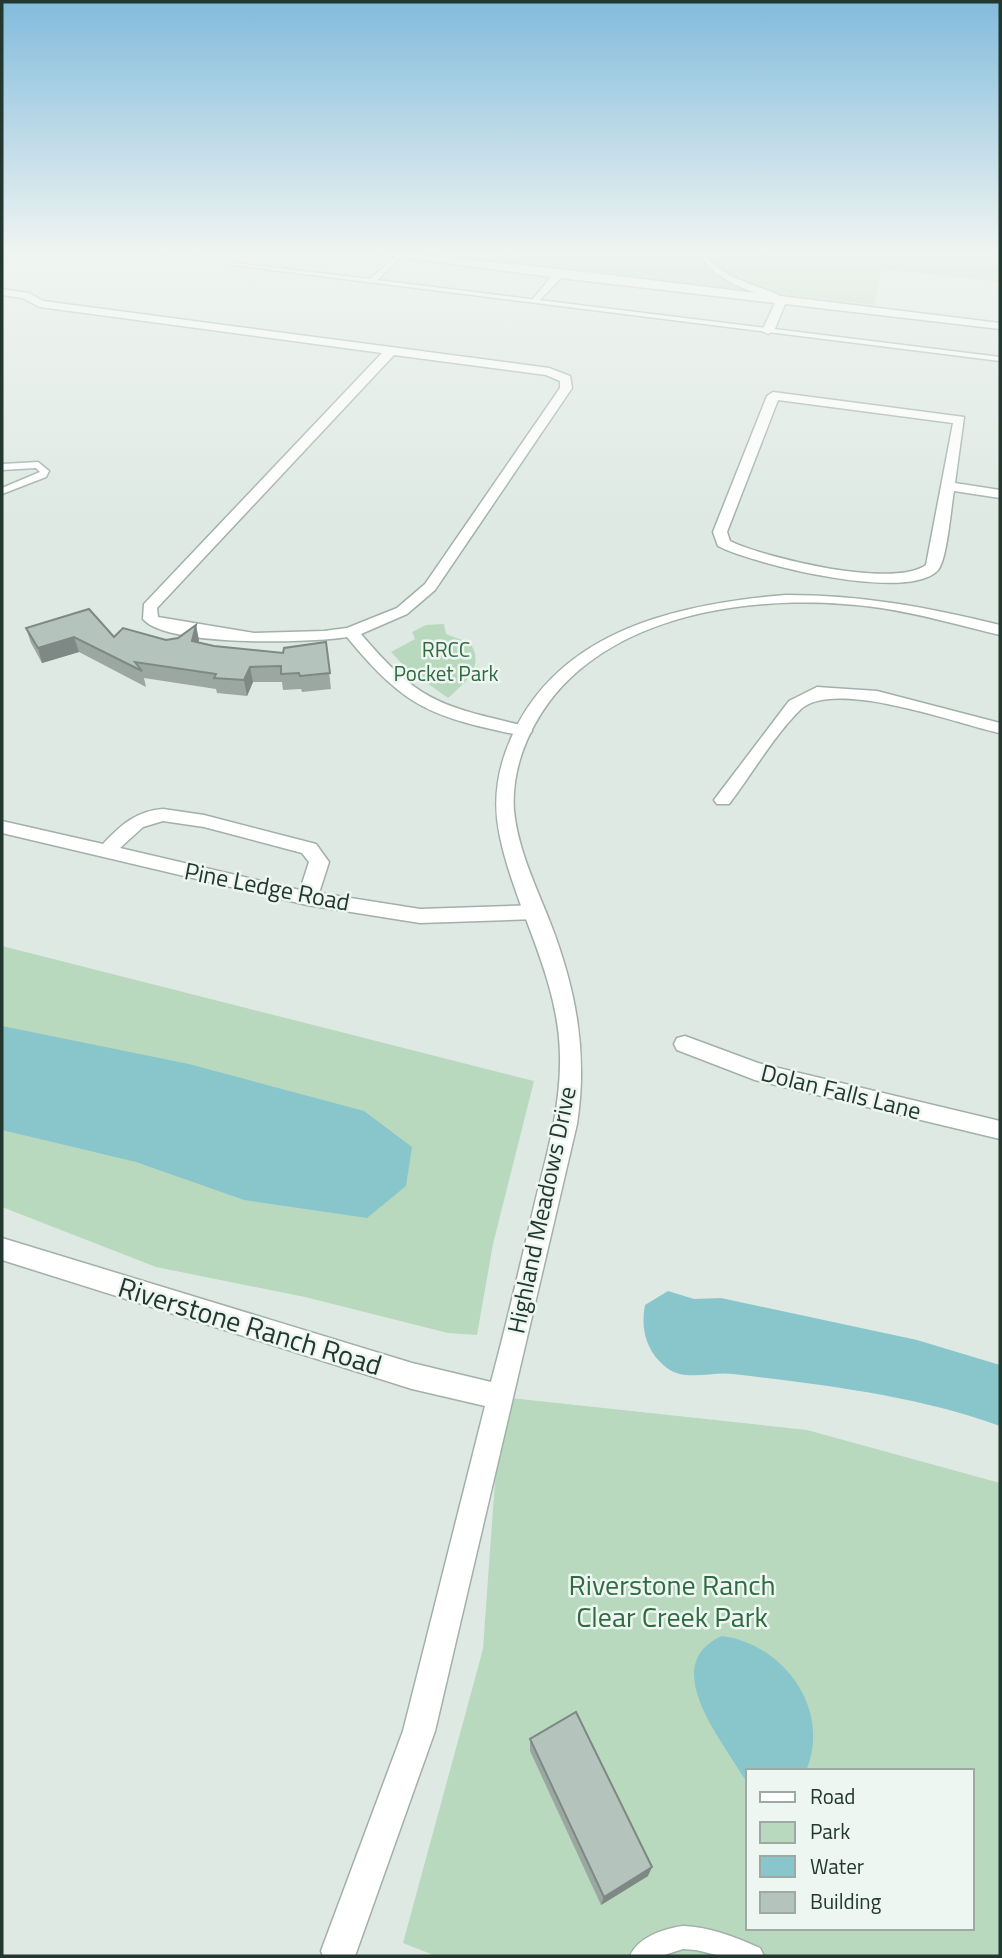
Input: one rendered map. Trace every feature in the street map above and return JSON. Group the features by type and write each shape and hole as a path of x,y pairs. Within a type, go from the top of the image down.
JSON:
{"street":[{"path":"342,344 549,372 559,375 568,383 430,587 402,611 351,632 316,638 258,640 158,624 148,614 149,607 391,351"},
{"path":"773,396 960,420 948,486 935,564 924,574 894,577 809,568 743,553 723,543 720,532 773,396"},
{"path":"948,486 1000,494"},
{"name":"Highland Meadows Drive","path":"342,1954 419,1731 501,1397 570,1097 569,1029 564,996 509,840 505,806 506,778 523,731 552,685 584,658 647,625 725,606 786,599 867,602 910,608 1000,630"},
{"path":"351,632 390,680 408,695 457,718 523,731"},
{"path":"723,800 795,705 817,692 888,698 1000,729"},
{"path":"104,853 134,824 152,815 179,817 309,848 320,862 307,898"},
{"name":"Pine Ledge Road","path":"2,827 104,853 307,898 420,916 536,912"},
{"name":"Dolan Falls Lane","path":"685,1044 755,1071 1000,1130"},
{"name":"Riverstone Ranch Road","path":"2,1249 412,1376 501,1397"}],"lane":[{"path":"879,344 1000,359"},
{"path":"2,467 38,465 45,471 43,475 2,491"},
{"path":"642,1956 660,1944 687,1936 714,1941 752,1956"}],"green space":[{"name":"RRCC Pocket Park","path":"444,624 446,634 470,643 476,659 471,674 448,698 406,668 391,652 415,639 412,632 426,625"},
{"path":"2,946 534,1081 493,1244 477,1335 448,1333 305,1297 156,1267 2,1207"},
{"name":"Riverstone Ranch Clear Creek Park","path":"501,1397 807,1430 1000,1483 1000,1956 436,1956 403,1943 483,1649"}],"water":[{"path":"2,1026 189,1064 364,1111 412,1147 406,1186 367,1218 244,1200 136,1162 2,1130"},
{"path":"668,1291 694,1299 721,1298 917,1340 1000,1365 1000,1426 935,1406 868,1392 733,1374 677,1373 656,1357 647,1341 644,1324 645,1305"},
{"path":"722,1636 765,1652 783,1666 797,1684 813,1725 812,1748 807,1769 746,1769 746,1780 720,1741 700,1701 695,1682 695,1664 704,1648"}],"building":[{"path":"89,609 114,637 123,628 166,640 178,638 196,625 192,641 214,646 283,653 284,648 326,642 330,673 300,676 299,673 281,674 281,666 250,667 244,680 214,678 216,674 135,662 142,671 74,637 38,648 26,628"},
{"path":"576,1712 652,1867 604,1897 530,1739"}]}
